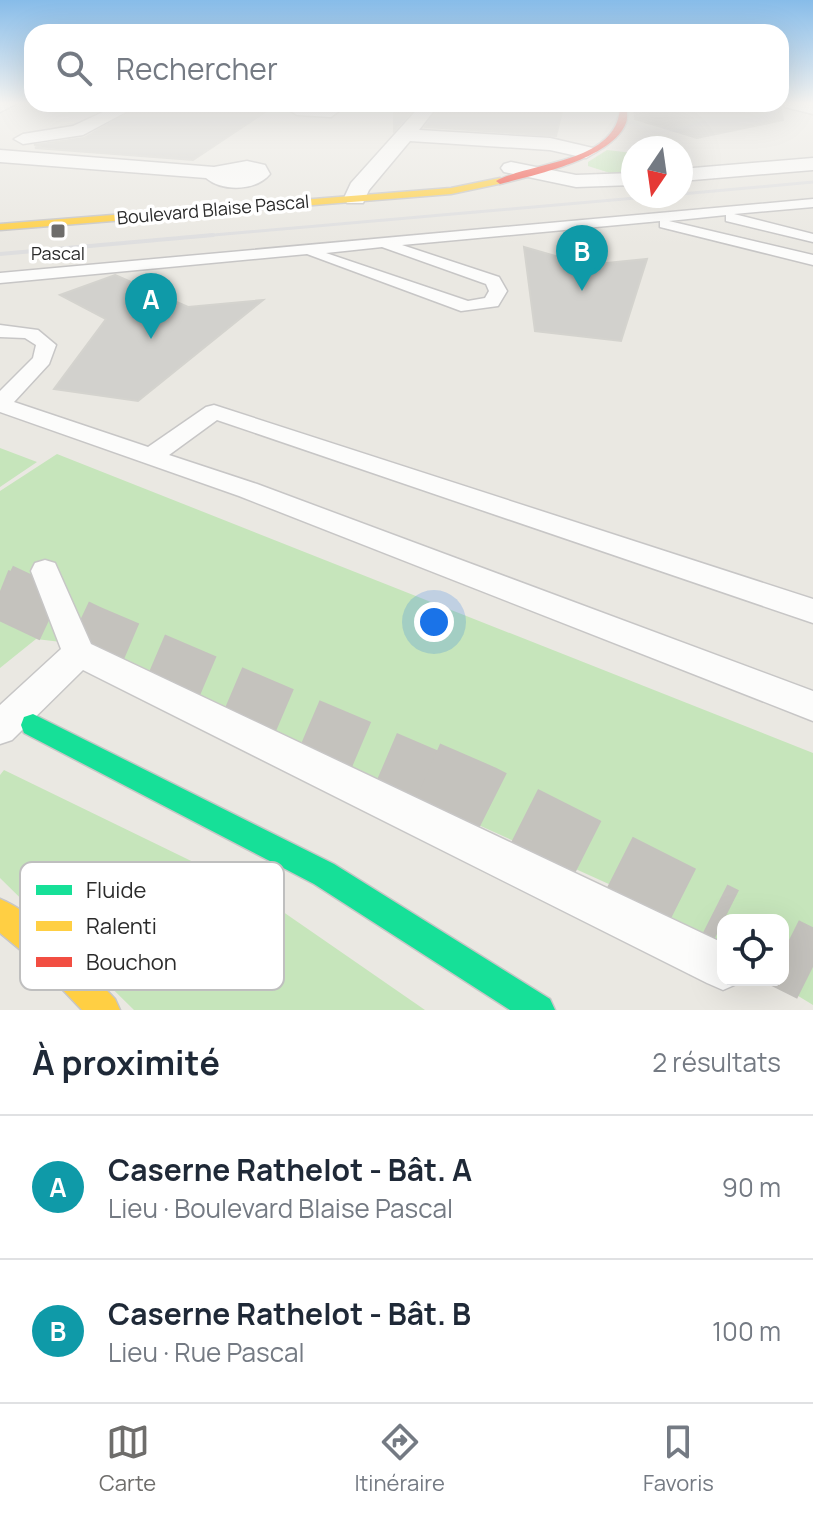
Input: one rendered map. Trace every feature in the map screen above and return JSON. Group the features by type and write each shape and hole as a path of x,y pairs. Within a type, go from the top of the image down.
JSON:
{"main road":[{"name":"Boulevard Blaise Pascal","path":"0,227 451,191 534,167 572,151"},
{"path":"557,166 574,151"},
{"name":"Boulevard Blaise Pascal","path":"426,191 511,168"},
{"path":"33,725 324,874 539,1010"},
{"path":"0,914 20,930"},
{"path":"85,990 104,1010"}],"street":[{"path":"355,198 359,188 392,151"},
{"path":"446,162 452,151"},
{"path":"0,156 216,173"},
{"path":"0,180 42,159"},
{"path":"693,174 813,164"},
{"path":"511,168 557,166 584,174 621,178"},
{"path":"534,167 576,181 621,179"}],"lane":[{"path":"0,278 813,203"},
{"path":"708,213 813,238"},
{"path":"646,219 813,260"},
{"path":"304,250 467,307 492,302 498,291 493,281 380,243"},
{"path":"0,331 28,332 43,339 46,345 42,360 0,404 248,490 813,706"},
{"path":"150,457 214,412 813,611"},
{"path":"45,571 79,653 717,964"},
{"path":"0,728 79,653"}],"green space":[{"path":"605,151 621,152 621,173 588,166 588,162"},
{"path":"0,448 37,462 0,487"},
{"path":"57,454 813,753 813,1005 782,986 789,986 789,914 717,914 717,945 642,899 78,644 36,639 0,668 0,491"},
{"path":"4,770 193,862 20,862 20,898 0,878 0,775"},
{"path":"284,912 425,1010 134,1010 114,990 284,990"}],"building":[{"path":"76,151 206,151 193,160"},
{"path":"524,247 587,265 647,259 621,341 535,331"},
{"path":"115,275 188,307 263,300 138,401 54,389 106,319 60,295"}],"tunnel":[{"path":"0,591 5,593"},
{"path":"1,591 90,633 431,778"},
{"path":"426,776 479,799 717,919"},
{"path":"789,955 813,967"}],"railway":[{"path":"693,193 813,182"},
{"path":"191,237 621,199"},
{"path":"0,254 213,235"}],"traffic: fast":[{"path":"33,725 324,874 539,1010"}],"traffic: slow":[{"path":"0,227 451,191 500,181"},
{"path":"0,914 20,930"},
{"path":"85,990 104,1010"}],"traffic: jam":[{"path":"500,181 568,161 589,151"}],"place":[{"name":"Pascal","path":"58,231"},
{"name":"Caserne Rathelot - Bât. B","path":"582,291"},
{"name":"Caserne Rathelot - Bât. A","path":"151,339"}]}
